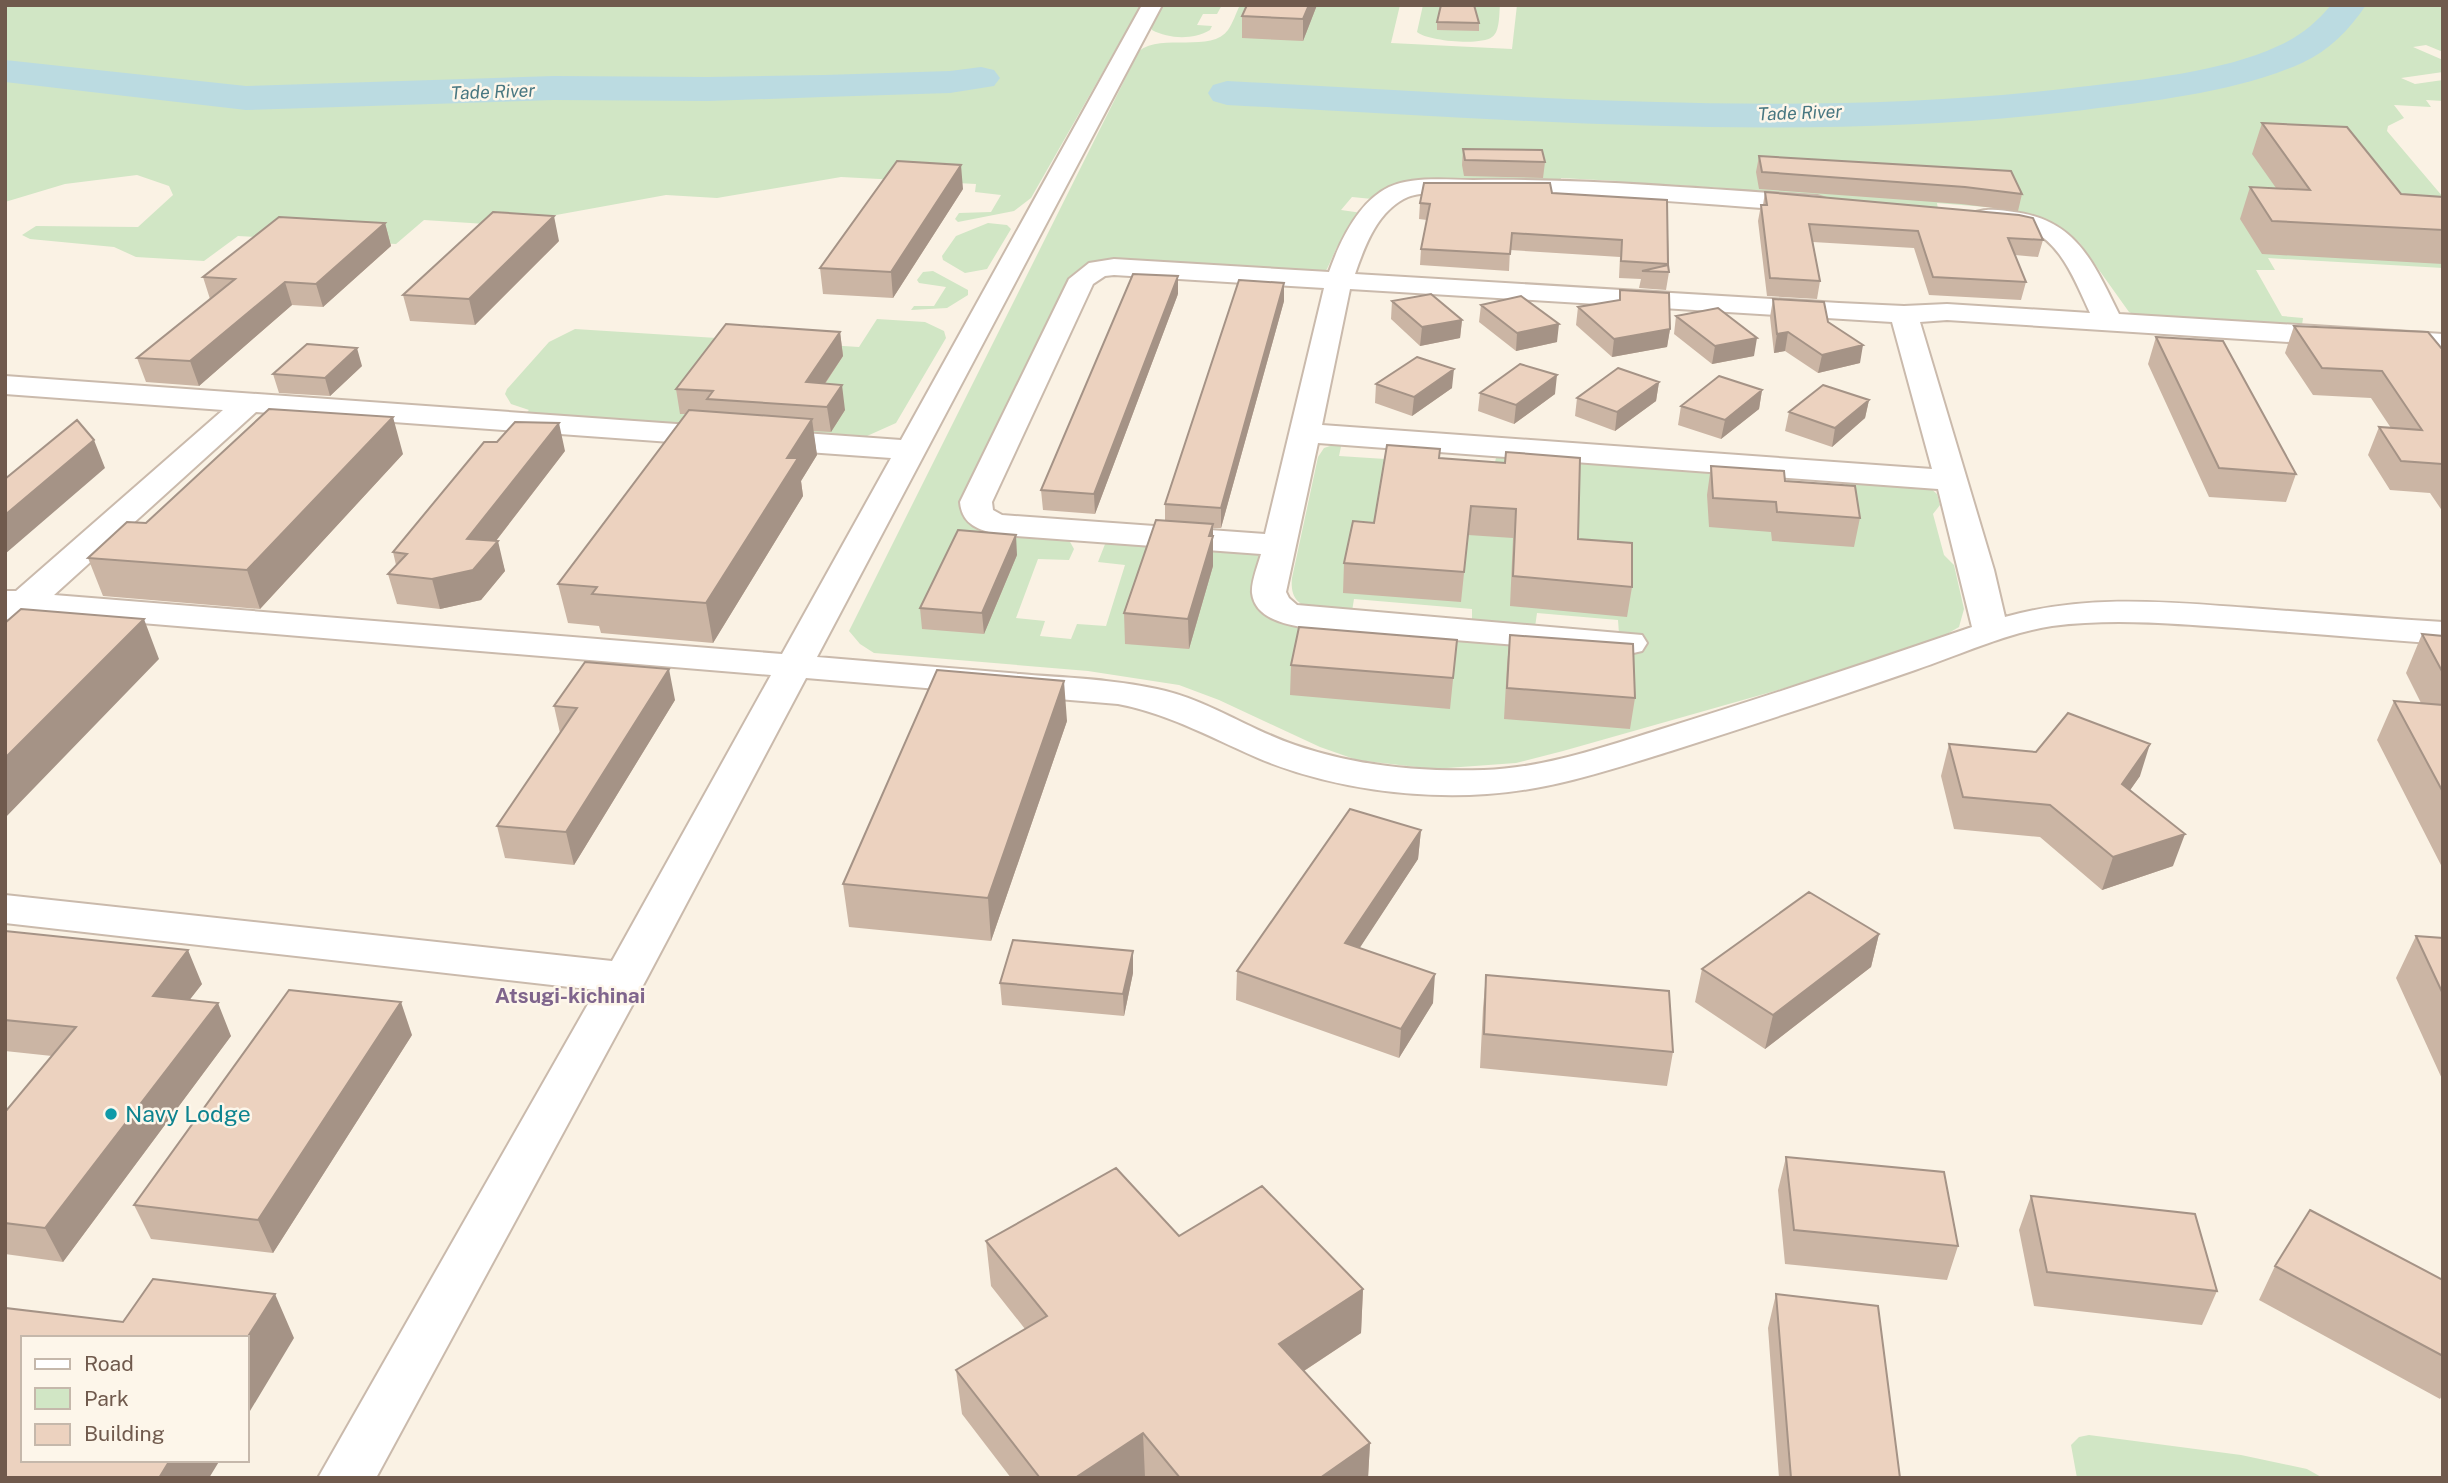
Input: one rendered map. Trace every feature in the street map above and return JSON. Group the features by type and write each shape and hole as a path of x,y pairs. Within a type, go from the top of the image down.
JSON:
{"lane":[{"path":"346,1478 625,978 792,665 1152,5"},
{"path":"1629,643 1306,617 1286,613 1273,603 1269,592 1278,545 1306,433 1339,280 1350,251 1377,208 1395,192 1410,188 1539,186 1840,205"},
{"path":"1959,215 2008,219 2048,229 2060,239 2089,282 2109,322"},
{"path":"1278,545 1002,525 986,521 977,513 976,502 1087,273 1114,267 1904,314 1947,312 2443,343"},
{"path":"1904,314 1991,632"},
{"path":"5,386 910,450"},
{"path":"12,608 248,402"},
{"path":"1306,433 1951,480"},
{"path":"12,608 792,665 1118,693 1157,700 1180,708 1280,753 1323,766 1369,776 1431,782 1487,782 1535,776 1584,765 1788,702 1991,632 2048,616 2120,611 2443,634"},
{"path":"5,909 625,978"}],"green space":[{"path":"5,5 1141,5 1031,198 1014,211 958,222 955,219 959,213 991,212 1001,195 975,192 976,184 841,177 717,198 666,195 501,225 424,220 396,244 238,236 204,261 136,257 114,247 30,239 22,235 36,226 138,227 173,195 169,186 137,175 65,184 5,202"},
{"path":"1163,5 1222,5 1217,14 1203,14 1197,25 1212,26 1210,30 1181,37 1152,30 1151,26"},
{"path":"1240,5 1400,5 1391,43 1512,49 1517,5 2443,5 2443,52 2426,45 2413,47 2443,60 2443,72 2401,78 2415,84 2443,80 2443,101 2426,100 2431,107 2394,105 2404,118 2388,126 2387,131 2443,197 2443,268 2268,258 2275,270 2256,270 2282,316 2303,318 2302,325 2293,327 2137,316 2129,312 2079,242 2069,235 2000,215 1998,208 1937,203 1938,209 1735,195 1734,189 1676,185 1675,192 1617,188 1617,181 1561,178 1560,185 1389,187 1372,199 1352,197 1341,210 1362,213 1337,247 1327,269 1321,274 1086,268 1074,275 962,511 965,520 974,527 1069,540 1074,549 1069,560 1038,559 1016,618 1045,621 1040,636 1071,639 1077,624 1106,626 1125,565 1098,562 1107,539 1244,550 1262,554 1259,598 1436,654 1440,634 1619,634 1618,620 1537,613 1535,627 1472,622 1472,609 1354,599 1352,611 1310,608 1302,604 1292,590 1292,578 1318,457 1324,448 1342,442 1339,456 1494,466 1497,454 1771,473 1775,489 1847,493 1845,479 1929,487 1937,494 1940,505 1933,514 1944,555 1954,565 1964,609 1959,627 1935,641 1806,682 1563,751 1516,763 1433,769 1357,760 1320,747 1219,700 1179,685 1088,671 874,653 860,644 849,631 1139,51 1160,43 1199,42 1221,37 1230,27"},
{"path":"1423,5 1500,5 1495,35 1486,40 1454,41 1423,35 1417,32"},
{"path":"988,223 1007,225 1011,229 987,269 965,273 943,260 942,256 956,236"},
{"path":"933,271 968,290 968,295 947,308 911,310 914,306 934,306 946,287 919,283 917,280 923,272"},
{"path":"877,319 925,322 944,331 946,338 896,423 867,436 526,413 529,410 511,404 505,394 549,342 575,329 859,347"},
{"path":"2089,1435 2241,1455 2307,1469 2323,1478 2077,1478 2071,1445 2079,1437"}],"building":[{"path":"1247,5 1309,5 1303,19 1242,16"},
{"path":"1441,5 1474,5 1479,23 1437,22"},
{"path":"2262,123 2347,127 2401,194 2443,197 2443,230 2272,221 2250,187 2310,190"},
{"path":"1463,149 1542,150 1545,162 1465,160"},
{"path":"1759,156 2011,171 2022,194 1965,187 1762,172"},
{"path":"897,161 961,165 891,272 820,268"},
{"path":"1424,183 1550,183 1552,193 1667,200 1668,264 1621,261 1622,240 1512,233 1510,254 1421,249 1430,204 1420,203"},
{"path":"1765,192 2019,215 2033,218 2043,240 2008,238 2026,282 1933,277 1918,231 1809,224 1820,281 1770,278 1761,205 1767,205"},
{"path":"493,212 554,216 469,299 403,295"},
{"path":"279,217 385,223 316,284 285,282 190,361 137,358 235,279 203,277"},
{"path":"1668,265 1669,272 1642,271"},
{"path":"1133,274 1178,276 1094,494 1041,490"},
{"path":"1239,280 1284,283 1221,508 1165,504"},
{"path":"1620,290 1669,293 1670,329 1614,339 1578,307 1620,300"},
{"path":"1431,294 1462,320 1422,327 1392,301"},
{"path":"1521,296 1559,324 1517,333 1481,305"},
{"path":"1773,299 1824,302 1828,322 1863,345 1822,355 1788,332 1777,334"},
{"path":"1718,308 1757,338 1715,346 1676,316"},
{"path":"726,324 840,332 806,382 842,385 827,407 707,399 713,391 676,389"},
{"path":"2294,326 2428,332 2443,350 2443,465 2401,461 2379,427 2422,430 2382,371 2322,368"},
{"path":"2156,337 2223,341 2296,474 2219,468"},
{"path":"307,344 357,348 325,378 273,374"},
{"path":"1417,357 1454,369 1414,397 1376,384"},
{"path":"1520,364 1557,375 1516,405 1480,393"},
{"path":"1618,368 1659,382 1617,412 1577,398"},
{"path":"1719,376 1762,390 1725,420 1681,406"},
{"path":"1823,385 1869,400 1835,428 1789,412"},
{"path":"269,409 393,417 247,570 88,558 127,522 146,523"},
{"path":"689,410 812,419 787,458 798,458 706,603 592,594 597,587 558,584"},
{"path":"77,420 94,440 5,515 5,479"},
{"path":"515,422 559,423 467,539 498,541 473,570 432,579 388,574 407,554 393,552 484,442 497,442"},
{"path":"1387,445 1440,449 1439,458 1505,463 1506,452 1580,458 1578,539 1632,543 1632,587 1513,576 1516,509 1471,506 1464,572 1344,563 1353,521 1374,523"},
{"path":"1711,466 1784,471 1785,481 1855,486 1860,518 1777,512 1776,502 1713,498"},
{"path":"1156,520 1213,524 1209,536 1213,536 1188,619 1124,613"},
{"path":"958,530 1016,535 982,613 920,608"},
{"path":"21,609 144,619 5,758 5,623"},
{"path":"1299,627 1457,640 1453,678 1291,665"},
{"path":"2422,634 2443,636 2443,673"},
{"path":"1510,635 1633,644 1635,698 1507,688"},
{"path":"585,662 669,669 566,832 497,826 577,708 554,706"},
{"path":"937,670 1064,681 988,898 843,884"},
{"path":"2394,701 2443,705 2443,792"},
{"path":"2068,713 2150,744 2122,784 2185,834 2113,857 2050,805 1963,797 1949,744 2036,752"},
{"path":"1350,809 1421,830 1345,943 1435,974 1401,1029 1237,971"},
{"path":"1809,892 1879,934 1773,1015 1702,969"},
{"name":"Navy Lodge","path":"5,931 188,950 153,996 218,1003 45,1228 5,1223 5,1112 76,1027 5,1020"},
{"path":"2416,936 2443,938 2443,994"},
{"path":"1013,940 1133,951 1123,994 1000,983"},
{"path":"1486,975 1669,991 1673,1052 1484,1034"},
{"path":"289,990 401,1002 258,1220 134,1205"},
{"path":"1786,1157 1944,1172 1958,1246 1794,1230"},
{"path":"1116,1168 1179,1236 1262,1186 1363,1289 1279,1344 1370,1443 1320,1478 1180,1478 1143,1433 1075,1478 1040,1478 956,1370 1047,1316 986,1241"},
{"path":"2031,1196 2195,1214 2217,1291 2047,1272"},
{"path":"2310,1210 2443,1280 2443,1356 2275,1266"},
{"path":"153,1279 275,1294 248,1336 21,1336 21,1462 169,1462 159,1478 5,1478 5,1308 123,1322"},
{"path":"1776,1294 1878,1306 1900,1478 1791,1478"}],"waterway":[{"name":"Tade River","path":"1227,93 1454,106 1705,113 1878,113 1993,107 2107,95 2214,77 2266,64 2313,42 2333,26 2349,5"},
{"name":"Tade River","path":"5,71 246,98 554,88 708,89 824,86 950,82 981,78"}],"place":[{"name":"Navy Lodge","path":"111,1114"}],"district":[{"name":"Atsugi-kichinai","path":"570,996"}]}
